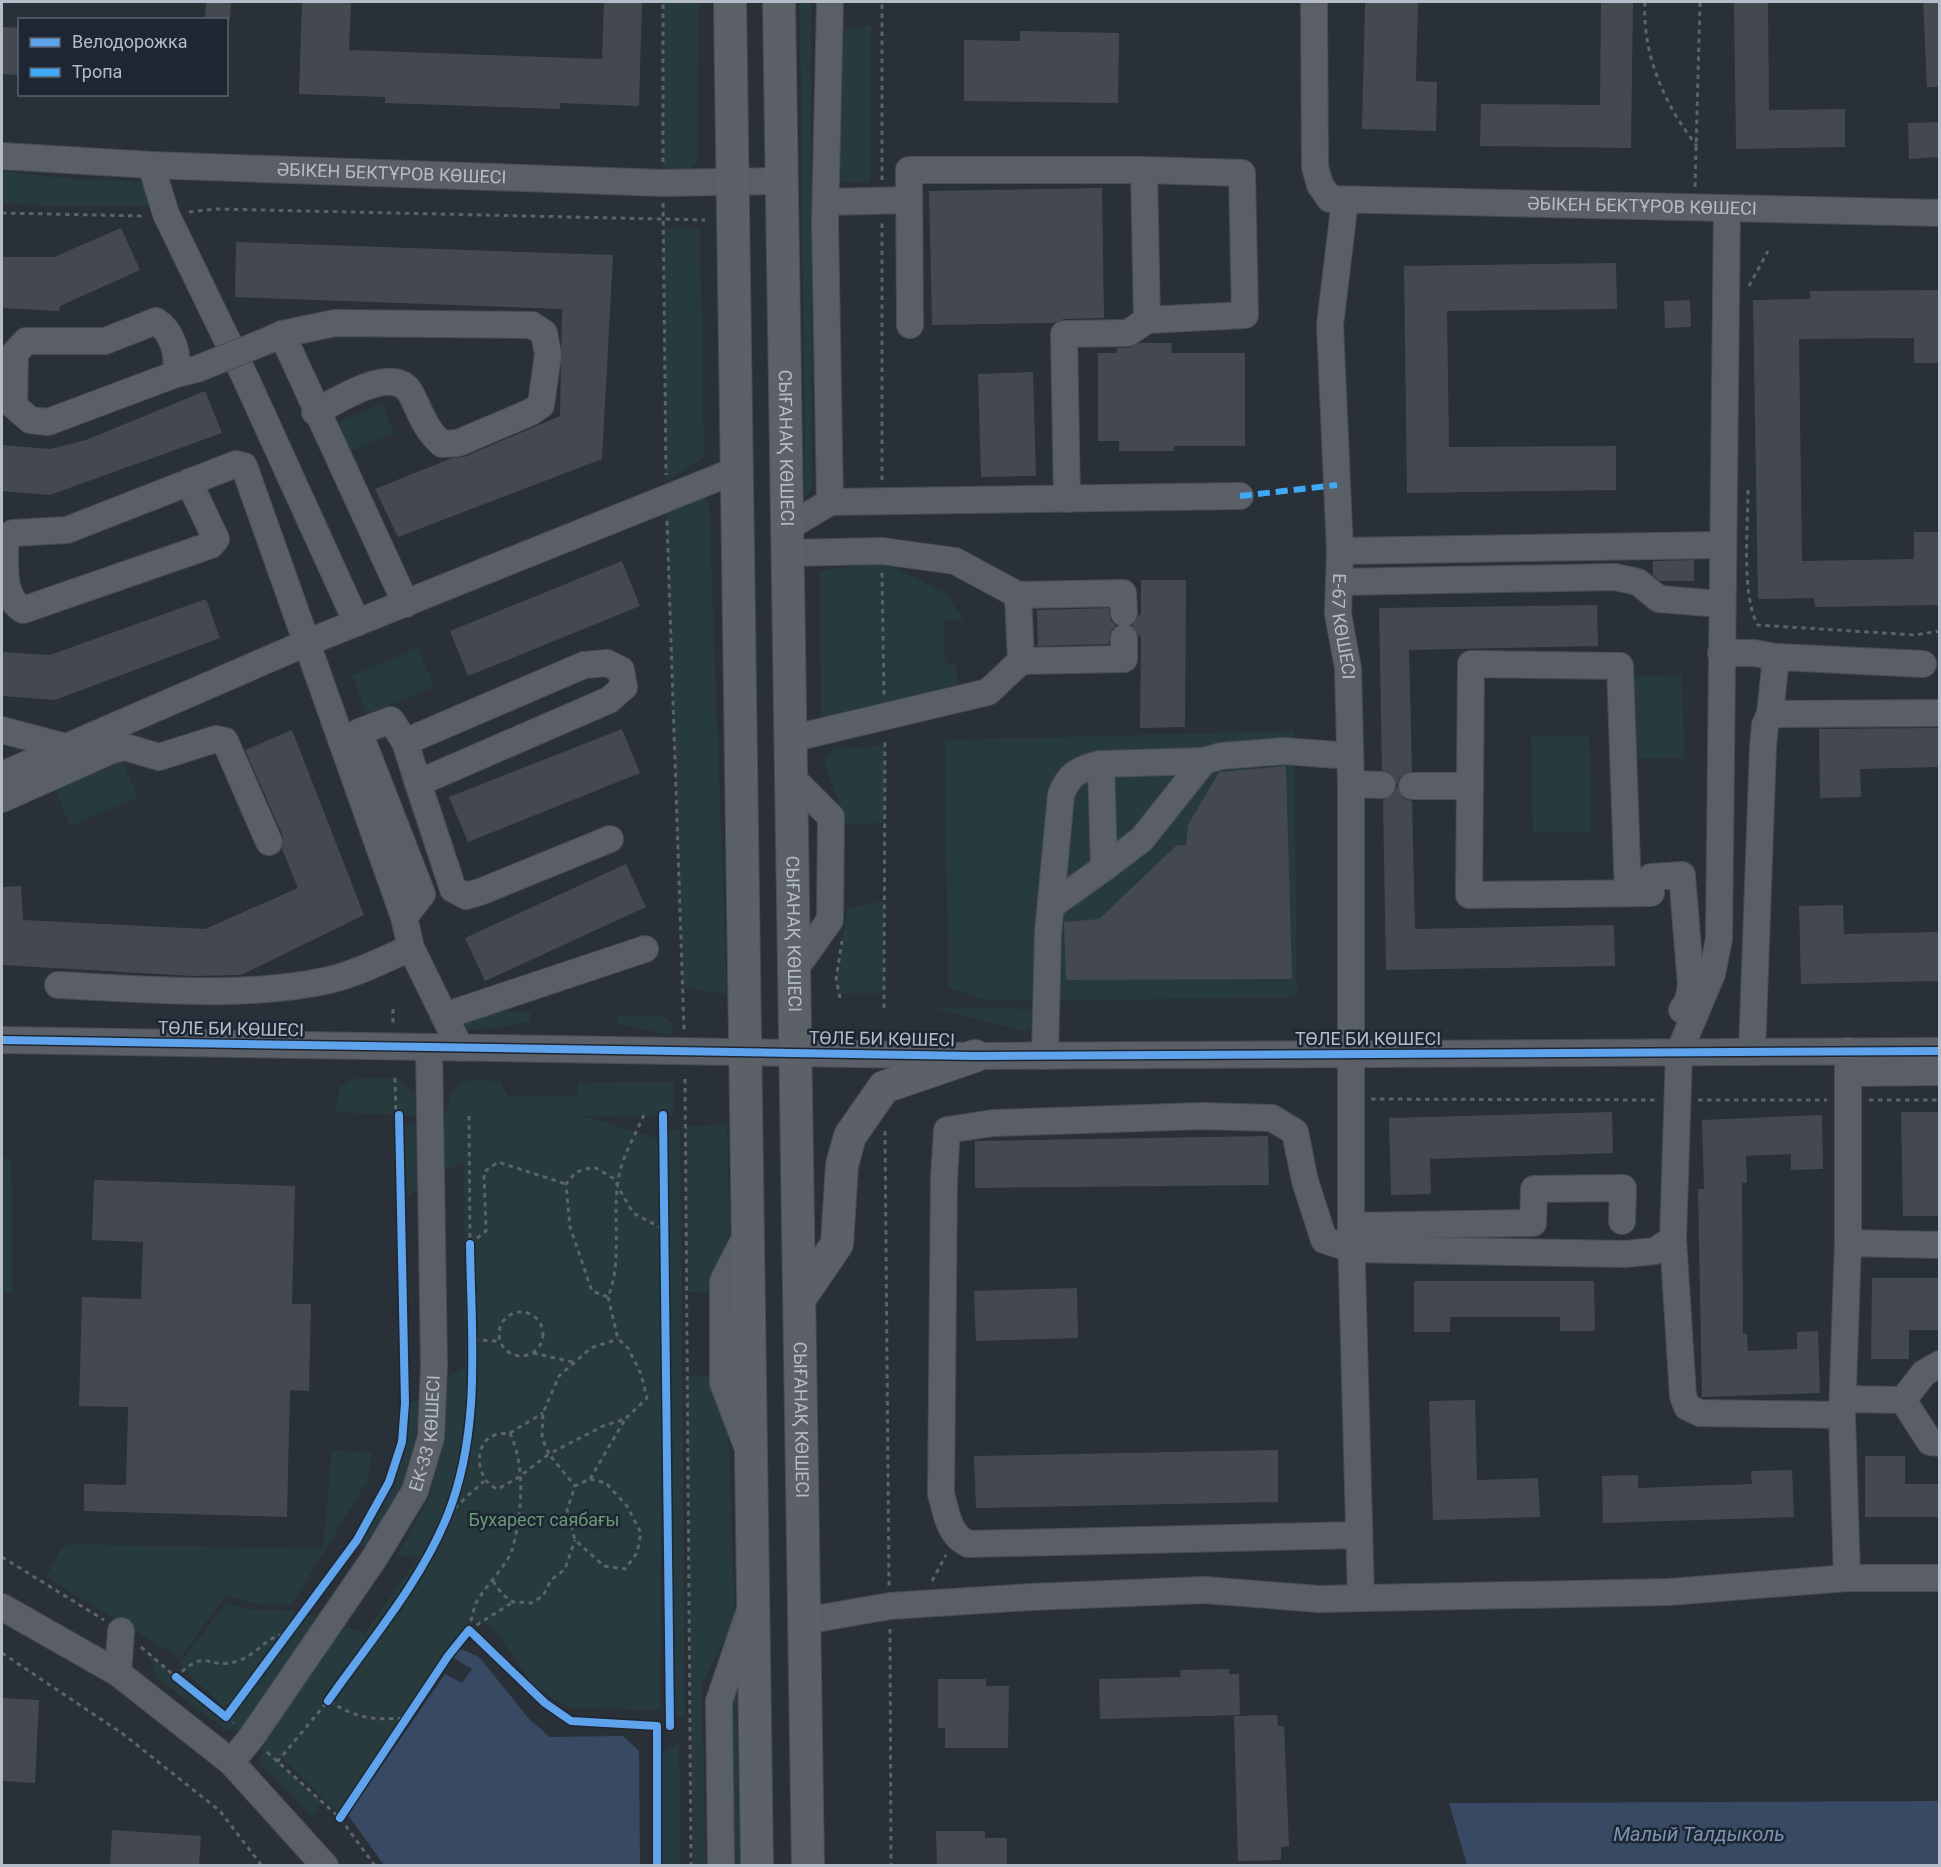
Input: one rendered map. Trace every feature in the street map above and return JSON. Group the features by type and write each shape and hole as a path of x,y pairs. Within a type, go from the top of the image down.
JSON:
{"main road":[{"path":"730,2 757,1866"},
{"name":"СЫҒАНАҚ КӨШЕСІ","path":"779,2 809,1865"},
{"path":"800,1298 837,1244 842,1165 850,1136 884,1087 975,1056"}],"street":[{"path":"830,2 827,202 830,502"},
{"path":"1314,2 1315,166 1320,186 1330,199 1345,200"},
{"name":"ӘБІКЕН БЕКТҰРОВ КӨШЕСІ","path":"2,156 151,165 651,183 782,181"},
{"path":"151,165 165,214 246,379 357,623"},
{"path":"910,325 909,170 1144,170 1242,173 1245,315 1147,320 1128,333 1064,334 1067,499"},
{"path":"1144,170 1147,320"},
{"path":"827,202 908,200"},
{"name":"ӘБІКЕН БЕКТҰРОВ КӨШЕСІ","path":"1345,200 1940,213"},
{"name":"Е-67 КӨШЕСІ","path":"1345,200 1330,325 1340,551 1338,614 1348,668 1351,784 1349,1099 1361,1598"},
{"path":"1670,1052 1712,974 1719,939 1726,208"},
{"path":"186,371 164,326 156,321 105,341 26,341 15,353 14,406 30,420 48,422 186,371 275,337 335,324 532,325 544,333 548,354 542,405 531,412 458,443 442,444 427,431 410,391 398,382 378,382 315,412"},
{"path":"275,337 315,412 406,604"},
{"path":"189,482 216,539 211,545 22,610 13,604 7,594 5,539 13,533 67,530 189,482 236,464 244,466 404,917 411,948 444,1016 472,1048"},
{"path":"2,775 306,643 737,470"},
{"path":"787,541 830,502 1240,496"},
{"path":"787,541 955,561 1018,595 1123,593 1124,626 1124,659 1020,661 988,692 790,739"},
{"path":"1340,551 1722,545"},
{"path":"1339,582 1616,577 1638,582 1659,599 1721,604"},
{"path":"1018,595 1020,661"},
{"path":"1721,653 1923,664"},
{"path":"1752,1052 1763,747 1765,725 1770,714 1776,657"},
{"path":"405,742 584,665 607,663 621,670 624,687 609,700 418,783"},
{"path":"1628,893 1620,666 1471,664 1469,895 1651,893 1651,877 1682,875 1691,985 1688,1001 1670,1052 1678,1100 1673,1239 1683,1396 1687,1407 1700,1413 1843,1407 1903,1400 1924,1373 1940,1364"},
{"path":"1770,714 1940,713"},
{"path":"404,917 422,894 359,732 391,720 405,742 453,889 466,896 610,839"},
{"path":"2,730 66,747"},
{"path":"2,799 112,750 125,747 159,757 216,739 225,741 269,842"},
{"path":"1045,1056 1048,933 1061,795 1067,778 1080,769 1101,764 1204,761 1221,756 1284,751 1350,756"},
{"path":"1052,905 1142,839 1166,813 1204,761"},
{"path":"1101,764 1104,868"},
{"path":"1351,784 1382,785"},
{"path":"1412,786 1470,786"},
{"path":"58,985 181,990 287,988 332,980 411,948"},
{"path":"444,1016 645,949"},
{"name":"ТӨЛЕ БИ КӨШЕСІ","path":"2,1040 975,1056 1752,1052 1848,1062 1940,1051"},
{"name":"ЕК-33 КӨШЕСІ","path":"231,1762 251,1738 375,1557 415,1491 431,1437 434,1366 429,1047"},
{"path":"1847,1578 1843,1407 1848,1243 1848,1062 1940,1072"},
{"path":"1359,1535 968,1544 956,1538 949,1525 941,1494 947,1130 993,1123 1202,1116 1272,1118 1295,1132 1305,1181 1324,1240 1533,1222 1534,1188 1623,1188 1622,1221"},
{"path":"1352,1238 1625,1254 1655,1251 1673,1239"},
{"path":"1848,1243 1940,1245"},
{"path":"1903,1400 1930,1442 1940,1443"},
{"path":"804,1621 890,1606 1204,1590 1319,1599 1669,1592 1847,1578 1940,1578"},
{"path":"721,1866 719,1701 753,1599"},
{"path":"2,1607 118,1673 231,1762 310,1846 325,1866"},
{"path":"118,1673 121,1631"}],"path":[{"path":"663,2 663,164"},
{"path":"1645,2 1651,53 1661,91 1678,122 1697,147"},
{"path":"1695,207 1700,2"},
{"path":"663,195 666,500 684,1039"},
{"path":"2,213 165,214 217,209 705,220"},
{"path":"1746,292 1768,251"},
{"path":"1748,489 1749,594 1752,614 1758,625 1915,635 1940,631"},
{"path":"840,998 836,979 844,932"},
{"path":"393,1009 394,1030"},
{"path":"395,1078 400,1126"},
{"path":"685,1079 691,1866"},
{"path":"1349,1099 1940,1100"},
{"path":"591,1479 606,1483 627,1506 641,1533 637,1553 626,1569 604,1566 575,1540 567,1510 575,1486 591,1479 625,1419 647,1398 641,1374 628,1347 618,1339 608,1298 615,1280 620,1171 644,1115"},
{"path":"468,1116 470,1255"},
{"path":"885,1121 891,1866"},
{"path":"470,1244 486,1231 484,1172 498,1162 566,1184"},
{"path":"608,1298 592,1291 570,1227 566,1184 576,1172 594,1167 613,1178 633,1213 665,1230"},
{"path":"665,1218 665,1241"},
{"path":"532,1353 542,1341 542,1326 532,1314 525,1312 517,1312 504,1319 500,1326 500,1341 510,1353 517,1356 532,1353 573,1362"},
{"path":"474,1330 474,1352"},
{"path":"575,1486 549,1454 542,1438 543,1413 559,1376 573,1362 591,1348 618,1339"},
{"path":"474,1340 500,1341"},
{"path":"543,1413 510,1433 494,1435 482,1444 479,1460 484,1480 489,1487 498,1489 519,1477 549,1454 603,1426 625,1419"},
{"path":"469,1630 477,1602 512,1551 513,1539 520,1526 518,1450 510,1433"},
{"path":"448,1514 484,1480"},
{"path":"444,1523 454,1493"},
{"path":"919,1604 956,1538"},
{"path":"493,1581 502,1594 513,1602 531,1603 543,1596 551,1580 565,1569 575,1540"},
{"path":"2,1557 121,1631 185,1683"},
{"path":"462,1639 469,1630 513,1602"},
{"path":"177,1677 192,1661 202,1659 225,1666 249,1657 276,1634 291,1630"},
{"path":"281,1643 291,1630"},
{"path":"469,1630 477,1638"},
{"path":"2,1653 123,1734 220,1811 262,1866"},
{"path":"277,1762 334,1691"},
{"path":"328,1701 348,1713 372,1720 406,1718"},
{"path":"340,1818 412,1709"},
{"path":"218,1710 226,1717 231,1710"},
{"path":"262,1748 340,1818 375,1866"}],"green space":[{"path":"663,2 699,2 697,163 685,172 663,176"},
{"path":"800,2 808,2 811,5 812,488 805,498"},
{"path":"871,25 870,183 838,181 840,31"},
{"path":"2,171 81,180 141,181 153,193 160,206 49,206 2,203"},
{"path":"663,229 700,229 704,458 666,480"},
{"path":"382,404 394,433 343,454 331,425"},
{"path":"703,496 709,502 727,994 683,988 666,508"},
{"path":"882,562 944,592 964,620 944,620 945,663 956,665 958,683 914,701 821,720 820,571"},
{"path":"418,648 434,687 367,714 352,675"},
{"path":"1682,675 1684,758 1636,759 1634,676"},
{"path":"1294,731 1297,993 1284,998 988,1001 948,987 945,740"},
{"path":"1589,735 1591,832 1533,833 1531,736"},
{"path":"885,746 885,823 846,824 824,763 834,749"},
{"path":"120,756 138,797 70,826 53,784"},
{"path":"884,901 884,993 839,993 836,979 847,909"},
{"path":"934,1008 1039,1009 1038,1026 1026,1032"},
{"path":"470,1011 530,1012 530,1021 498,1028 463,1030"},
{"path":"618,1015 663,1016 673,1023 672,1036 617,1023"},
{"path":"395,1078 415,1094 417,1116 335,1112 340,1087 353,1079"},
{"name":"Бухарест саябағы","path":"467,1081 500,1081 508,1096 577,1096 578,1083 674,1082 674,1115 583,1116 662,1140 660,1710 570,1708 534,1687 492,1626 471,1620 338,1812 282,1758 278,1762 321,1801 312,1817 260,1764 262,1748 267,1743 244,1732 226,1730 157,1678 149,1654 226,1717 229,1713 179,1664 226,1603 251,1610 297,1611 365,1633 418,1558 397,1555 429,1498 445,1431 445,1378 465,1368 464,1162 445,1171 444,1134 447,1106 451,1094"},
{"path":"423,1122 423,1186 408,1197 403,1127"},
{"path":"727,1124 730,1241 714,1293 687,1292 686,1127"},
{"path":"668,1129 680,1131 685,1717 675,1718"},
{"path":"2,1158 11,1158 13,1293 2,1293"},
{"path":"712,1375 728,1424 735,1620 702,1684 706,1866 693,1865 687,1376"},
{"path":"424,1396 405,1487 373,1546 353,1546 391,1488 405,1441 407,1405"},
{"path":"332,1450 372,1453 368,1480 292,1604 258,1604 226,1595 180,1658 46,1577 61,1549 69,1544 323,1549"},
{"path":"737,1686 739,1865 728,1865 726,1703"},
{"path":"679,1744 681,1865 658,1865 657,1755"}],"water":[{"path":"461,1649 479,1657 530,1720 550,1737 623,1736 639,1751 640,1865 384,1865 348,1815 445,1674 462,1683 472,1669 452,1657"},
{"name":"Малый Талдыколь","path":"1939,1801 1939,1866 1467,1865 1449,1803"}],"building":[{"path":"206,2 231,2 230,20 228,18 205,18"},
{"path":"302,2 351,2 349,50 602,59 604,2 642,2 639,106 560,103 560,109 385,103 385,97 299,94"},
{"path":"1365,2 1418,2 1416,81 1437,82 1436,131 1362,129"},
{"path":"1601,2 1633,2 1631,148 1480,146 1481,104 1600,105"},
{"path":"1734,2 1768,2 1769,110 1845,109 1845,147 1736,149"},
{"path":"1923,2 1940,2 1940,87 1927,87"},
{"path":"2,27 18,28 18,75 2,74"},
{"path":"1020,31 1119,33 1118,103 964,101 964,40 1020,41"},
{"path":"1940,122 1940,157 1909,159 1908,123"},
{"path":"1102,188 1104,318 1064,319 1054,323 932,325 929,191"},
{"path":"121,228 140,270 60,306 59,311 2,308 2,257 54,257"},
{"path":"236,242 613,255 602,459 398,537 375,489 452,458 464,457 560,416 562,309 235,297"},
{"path":"1616,263 1617,309 1447,311 1449,447 1616,446 1616,490 1407,493 1404,266"},
{"path":"1940,290 1940,363 1914,363 1914,338 1799,339 1802,561 1914,559 1914,532 1940,532 1940,605 1815,607 1814,598 1758,599 1753,300 1810,299 1810,291"},
{"path":"1690,300 1691,327 1665,328 1664,301"},
{"path":"1139,343 1172,343 1171,353 1245,353 1245,446 1174,446 1174,451 1119,451 1119,441 1098,441 1098,353 1117,353 1117,348 1129,348"},
{"path":"1033,372 1036,476 981,477 978,374"},
{"path":"205,391 222,433 50,495 2,491 2,445 50,449 86,440"},
{"path":"1694,560 1694,581 1660,581 1653,575 1653,561"},
{"path":"622,561 640,606 468,676 450,631"},
{"path":"1141,580 1186,580 1185,727 1140,728 1141,638 1132,626 1141,613"},
{"path":"206,599 220,638 55,700 2,696 2,652 50,655"},
{"path":"1597,605 1598,646 1409,650 1412,771 1399,778 1397,787 1404,799 1412,801 1415,929 1614,925 1615,966 1386,970 1383,800 1394,793 1397,785 1390,773 1382,770 1379,608"},
{"path":"1109,608 1111,621 1116,625 1111,631 1109,644 1038,646 1037,610"},
{"path":"1940,728 1940,767 1860,769 1861,797 1820,798 1819,729"},
{"path":"622,729 640,773 468,842 449,797"},
{"path":"292,730 364,915 241,975 192,976 2,965 2,887 21,886 23,920 205,929 298,888 282,849 283,836 245,750"},
{"path":"1286,766 1292,979 1066,980 1064,922 1099,919 1177,845 1186,845 1188,825 1219,772"},
{"path":"626,864 646,907 485,981 465,938"},
{"path":"1843,905 1844,934 1940,932 1940,981 1801,984 1799,906"},
{"path":"1612,1112 1613,1153 1430,1159 1431,1194 1391,1195 1389,1118"},
{"path":"1901,1112 1940,1112 1940,1216 1903,1216"},
{"path":"1822,1115 1823,1169 1791,1170 1791,1154 1746,1156 1747,1183 1742,1183 1743,1334 1747,1334 1748,1351 1797,1349 1797,1332 1818,1331 1820,1393 1702,1397 1698,1189 1704,1189 1702,1120"},
{"path":"1268,1136 1269,1185 975,1188 975,1141"},
{"path":"94,1180 295,1186 292,1304 311,1304 309,1391 290,1390 287,1517 84,1511 84,1484 126,1485 128,1407 79,1406 82,1297 141,1299 143,1242 92,1240"},
{"path":"1872,1278 1940,1278 1940,1330 1909,1330 1909,1359 1871,1359"},
{"path":"1414,1281 1594,1281 1595,1331 1560,1331 1560,1317 1450,1317 1450,1332 1414,1332"},
{"path":"1077,1288 1078,1338 976,1341 974,1291"},
{"path":"1475,1400 1477,1480 1538,1478 1540,1517 1433,1520 1429,1401"},
{"path":"1278,1450 1278,1502 976,1508 974,1456"},
{"path":"1865,1456 1905,1456 1905,1484 1940,1484 1940,1517 1865,1517"},
{"path":"1792,1470 1794,1517 1603,1523 1602,1476 1638,1475 1638,1488 1752,1484 1751,1471"},
{"path":"1229,1669 1229,1674 1239,1674 1240,1715 1100,1719 1099,1679 1181,1677 1180,1670"},
{"path":"938,1679 986,1679 986,1686 1009,1686 1008,1748 945,1748 945,1728 938,1728"},
{"path":"2,1698 39,1700 35,1783 2,1781"},
{"path":"1277,1715 1278,1726 1284,1726 1289,1846 1281,1847 1281,1860 1238,1861 1234,1716"},
{"path":"112,1830 201,1836 199,1866 110,1866"},
{"path":"936,1831 985,1831 985,1838 1007,1838 1007,1866 937,1866"}],"marked path":[{"path":"1240,496 1337,485"}],"cycle path":[{"path":"2,1040 975,1056 1940,1051"},
{"path":"176,1677 226,1717 357,1540 389,1482 402,1442 405,1403 399,1115"},
{"path":"663,1115 670,1726"},
{"path":"328,1701 394,1610 424,1563 448,1514 459,1481 466,1448 472,1380 470,1244"},
{"path":"340,1818 448,1656 469,1630 545,1703 571,1721 657,1726 657,1866"}]}
